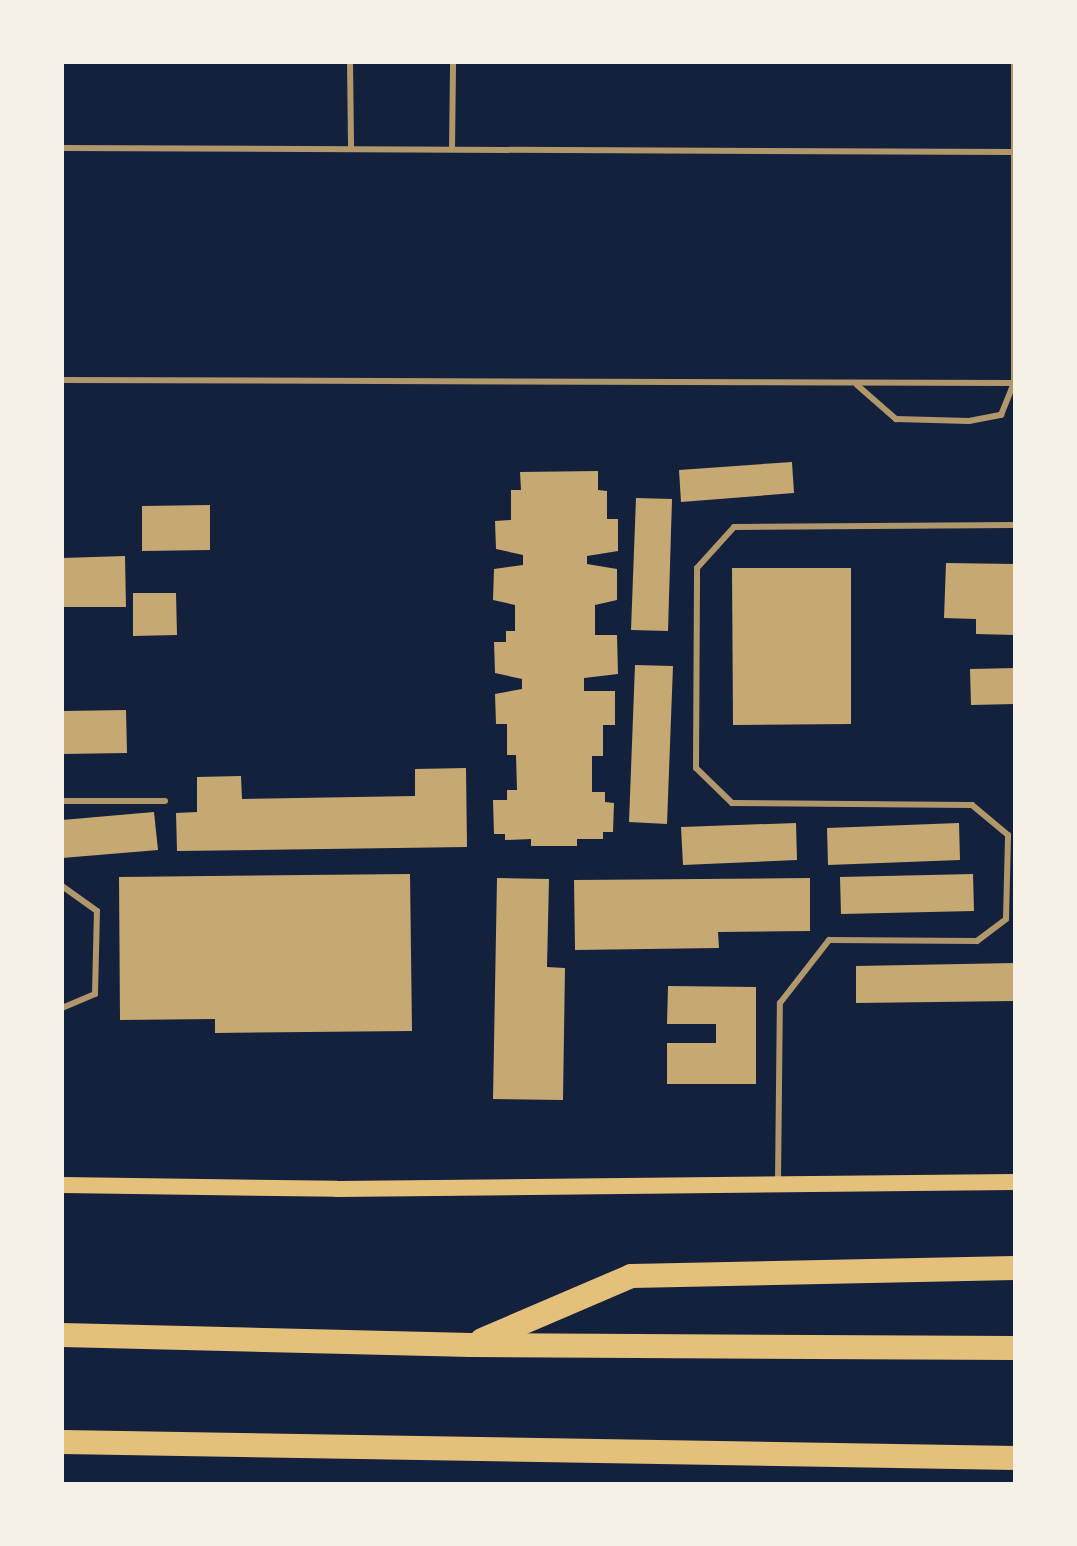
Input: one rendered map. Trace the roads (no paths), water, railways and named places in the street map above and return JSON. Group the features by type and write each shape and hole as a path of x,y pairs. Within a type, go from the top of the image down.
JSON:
{"highway":[{"path":"471,1345 631,1276 1015,1268"},
{"path":"62,1335 471,1345 1015,1348"},
{"path":"62,1442 1015,1458"}],"main road":[{"path":"62,1185 337,1189 778,1182 1015,1182"}],"lane":[{"path":"350,62 351,149"},
{"path":"452,149 453,62"},
{"path":"857,385 896,419 969,421 1001,415 1014,383 1014,62"},
{"path":"62,148 1015,152"},
{"path":"62,380 857,385 1014,383"},
{"path":"778,1182 780,1003 829,940 977,941 1006,919 1008,835 972,805 732,803 696,768 697,568 734,527 1015,525"},
{"path":"62,801 165,801"},
{"path":"62,886 97,911 95,994 62,1008"}]}
